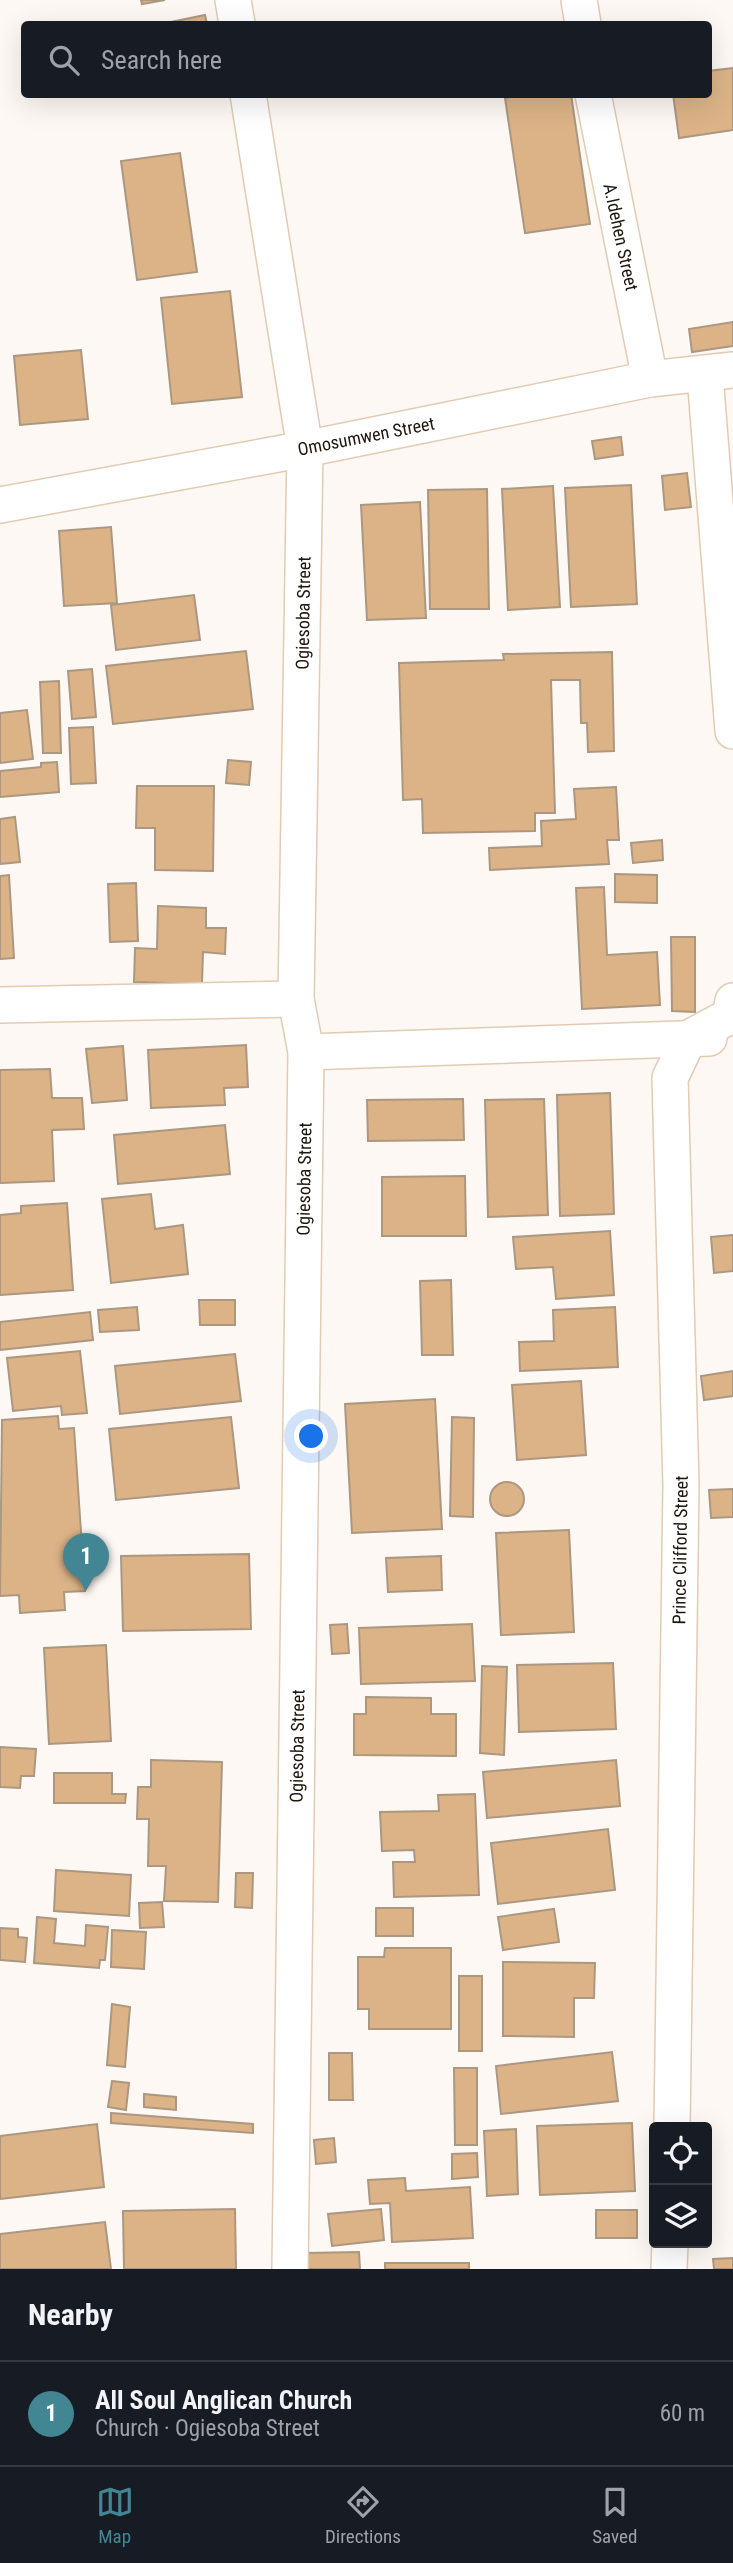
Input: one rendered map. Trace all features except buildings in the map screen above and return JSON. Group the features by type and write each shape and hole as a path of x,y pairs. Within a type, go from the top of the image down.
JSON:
{"street":[{"path":"233,0 236,21"},
{"path":"579,0 582,21"},
{"name":"Ogiesoba Street","path":"249,98 305,449 296,999 306,1052 290,2269"},
{"name":"A.Idehen Street","path":"594,98 650,379"},
{"path":"719,372 733,730"},
{"name":"Omosumwen Street","path":"0,505 305,449 650,379 719,372"},
{"path":"0,1005 296,999"},
{"path":"689,1038 730,1016 733,1001"},
{"path":"306,1052 733,1037"},
{"name":"Prince Clifford Street","path":"672,2122 681,1485 670,1078 689,1038"},
{"path":"669,2269 670,2248"}],"place":[{"name":"All Soul Anglican Church","path":"86,1591"}]}
